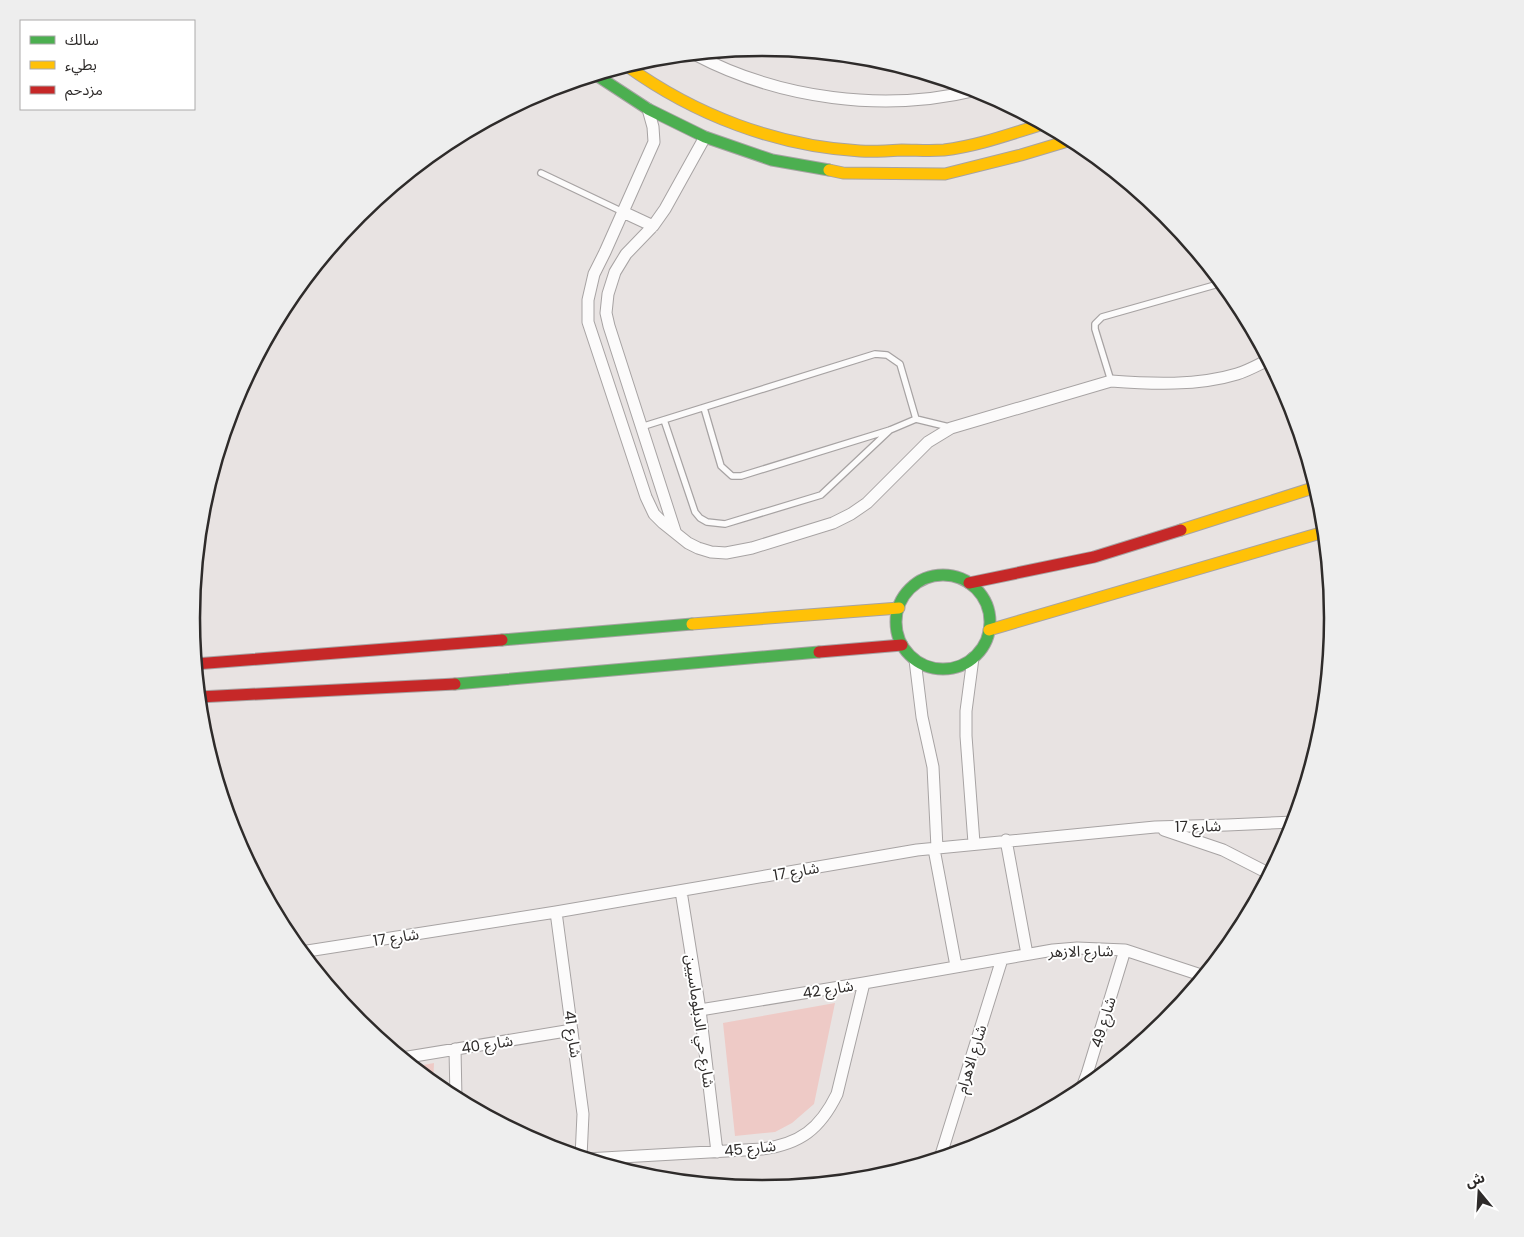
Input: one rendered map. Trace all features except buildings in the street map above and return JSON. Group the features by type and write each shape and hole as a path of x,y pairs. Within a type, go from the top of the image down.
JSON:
{"main road":[{"path":"632,72 653,98 705,137 772,160 843,173 945,174 1020,156 1061,143"},
{"path":"605,79 653,98 684,102 736,125 799,143 860,151 943,150 980,143 1034,127"},
{"path":"1020,156 1041,140 1050,136"},
{"path":"969,583 1094,557 1309,489"},
{"path":"989,630 1317,534"},
{"path":"951,576 969,583 979,592 986,603 989,616 989,630 984,646 973,658 959,666 944,669 924,665 915,660 902,645 896,626 898,608 908,591 915,585 932,577 951,576"},
{"path":"202,664 898,608"},
{"path":"206,698 434,686 902,645"}],"street":[{"path":"703,59 745,77 823,96 898,101 961,93"},
{"path":"653,98 654,142 594,274 588,300 588,322 646,496 654,514 688,543 698,548 711,552 726,553 752,548 833,523 852,514 867,503 928,442 951,428 1111,381 1168,383 1211,380 1237,374 1262,363"},
{"path":"675,531 606,313 608,294 615,272 626,254 652,226 664,208 705,137"},
{"path":"623,212 652,226"},
{"path":"625,433 641,427"},
{"path":"973,658 966,711 966,736 974,843"},
{"path":"915,660 922,717 932,767 936,848 956,966"},
{"name":"شارع 17","path":"309,951 556,912 917,850 1155,827 1285,823"},
{"path":"1155,827 1223,850 1264,871"},
{"path":"1006,840 1027,954"},
{"name":"شارع حي الدبلوماسيين","path":"681,890 700,1010 717,1152"},
{"name":"شارع 41","path":"556,912 583,1114 581,1151"},
{"name":"شارع الازهر","path":"956,966 1077,948 1125,950 1197,974"},
{"name":"شارع 49","path":"1086,1078 1125,950"},
{"name":"شارع الاهرام","path":"942,1151 1002,959"},
{"name":"شارع 42","path":"700,1010 956,966"},
{"name":"شارع 45","path":"603,1158 778,1147 794,1142 808,1133 830,1109 837,1094 864,983"},
{"name":"شارع 40","path":"410,1057 572,1030"},
{"path":"455,1049 456,1090"}],"lane":[{"path":"541,173 623,212"},
{"path":"1111,381 1095,329 1095,324 1098,320 1102,317 1214,285"},
{"path":"641,427 875,354 887,355 900,364 916,419"},
{"path":"704,408 721,466 732,476 741,476 759,471 890,430 916,419 951,428"},
{"path":"664,420 695,512 707,522 725,524 821,495 890,430"}],"shaded area":[{"path":"835,1003 814,1104 792,1123 775,1132 735,1136 723,1023"},
{"path":"434,1063 433,1074 421,1066"}],"traffic: fast":[{"path":"602,79 648,109 705,137 772,160 829,170"},
{"path":"943,575 961,579 976,589 986,604 990,622 986,640 976,655 961,665 943,669 925,665 910,655 900,640 896,622 900,604 910,589 925,579 943,575"},
{"path":"502,640 692,624"},
{"path":"455,684 819,652"}],"traffic: slow":[{"path":"634,71 680,99 738,125 767,135 829,148 860,151 944,150 982,143 1034,127"},
{"path":"829,170 843,173 945,174 1061,143"},
{"path":"1181,530 1309,489"},
{"path":"989,630 1317,534"},
{"path":"692,624 899,608"}],"traffic: jam":[{"path":"969,583 1094,557 1181,530"},
{"path":"202,663 502,640"},
{"path":"819,652 902,645"},
{"path":"206,697 455,684"}]}
